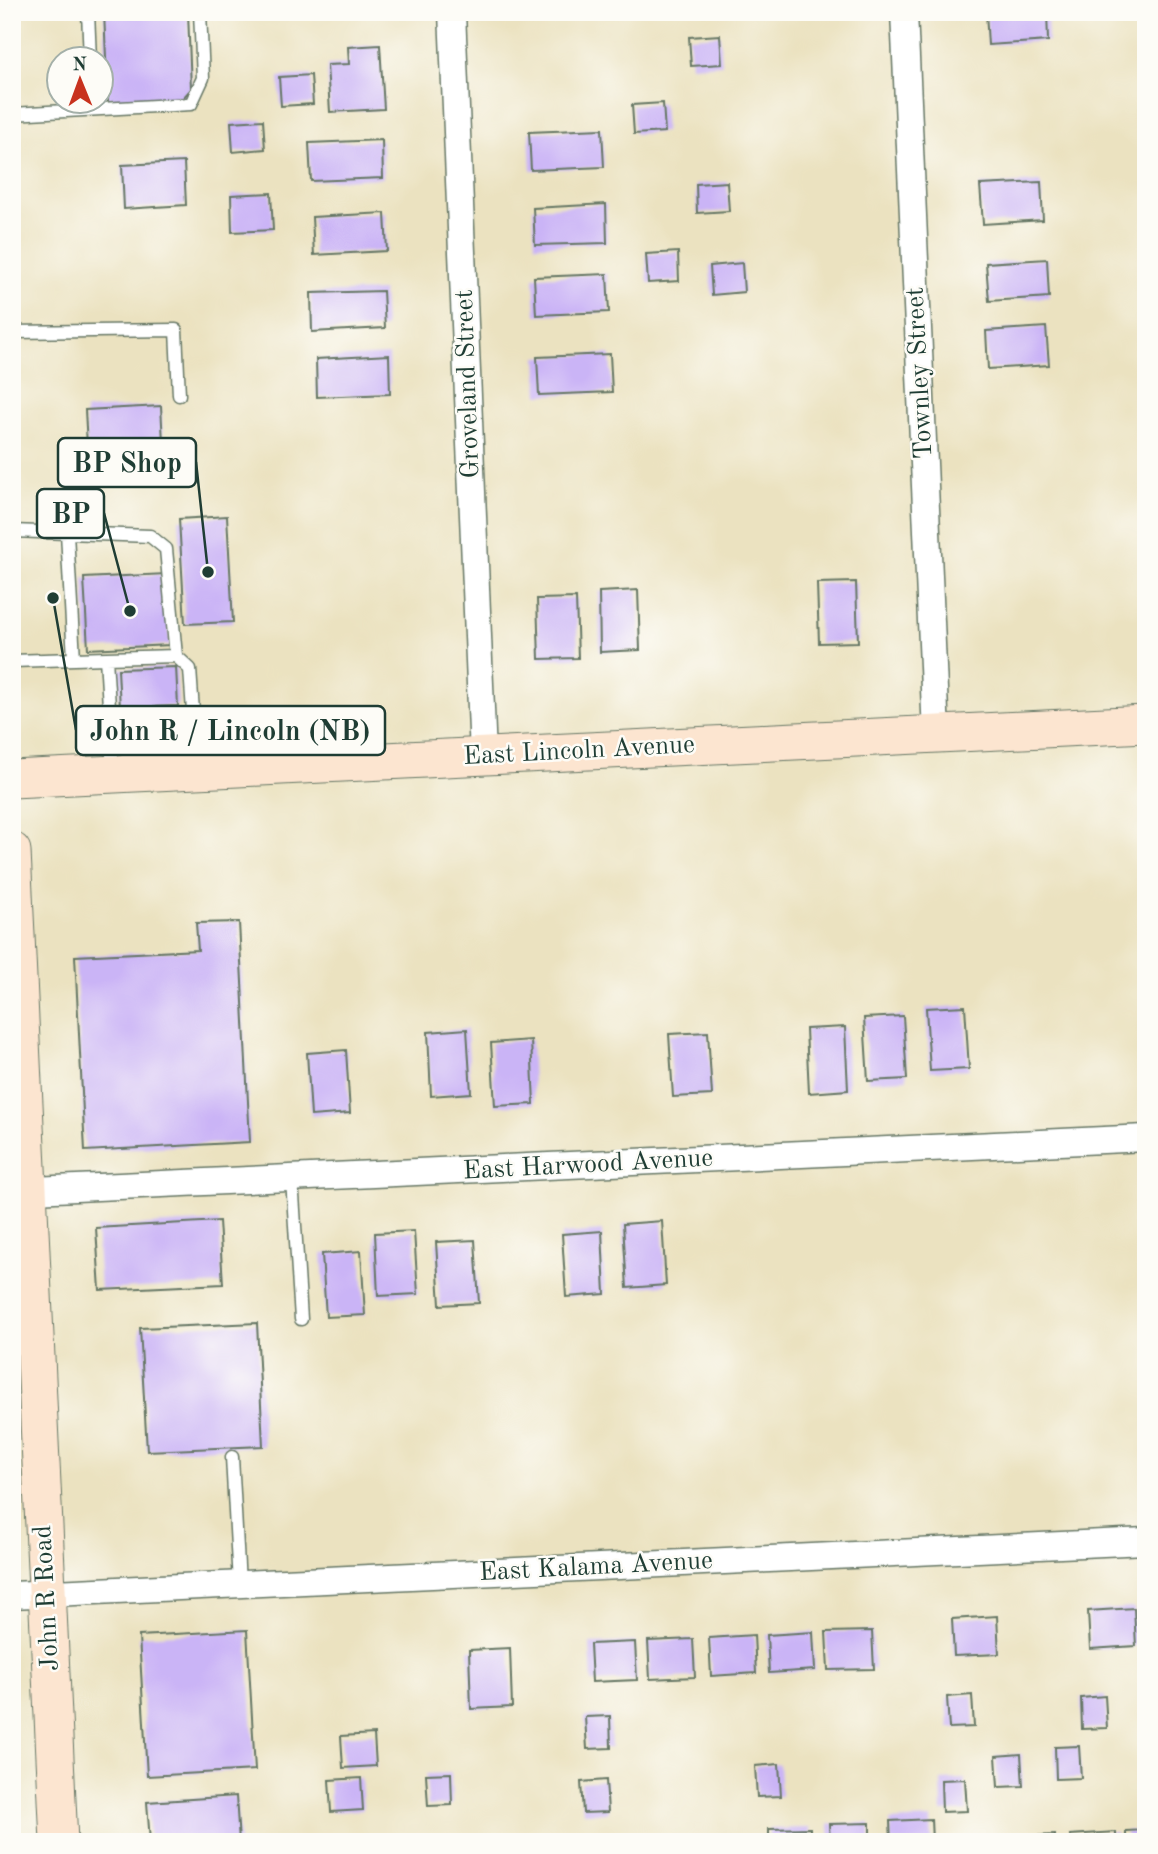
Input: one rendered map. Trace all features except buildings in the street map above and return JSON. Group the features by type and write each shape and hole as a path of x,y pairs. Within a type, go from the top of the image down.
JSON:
{"street":[{"name":"Groveland Street","path":"452,12 483,756"},
{"name":"Townley Street","path":"904,12 936,734"},
{"name":"East Lincoln Avenue","path":"12,779 1146,724"},
{"name":"John R Road","path":"12,851 29,1594 59,1842"},
{"name":"East Harwood Avenue","path":"21,1191 1146,1138"},
{"name":"East Kalama Avenue","path":"29,1594 1146,1541"}],"lane":[{"path":"88,12 89,46"},
{"path":"116,106 191,104 203,78 200,12"},
{"path":"12,114 46,111"},
{"path":"12,332 176,330 179,395"},
{"path":"12,531 150,536 166,549 176,656 190,669 197,771"},
{"path":"67,533 74,659"},
{"path":"12,661 176,656"},
{"path":"106,658 113,775"},
{"path":"292,1180 301,1318"},
{"path":"232,1457 239,1584"}],"place":[{"name":"BP Shop","path":"208,572"},
{"name":"John R / Lincoln (NB)","path":"53,598"},
{"name":"BP","path":"130,611"}]}
